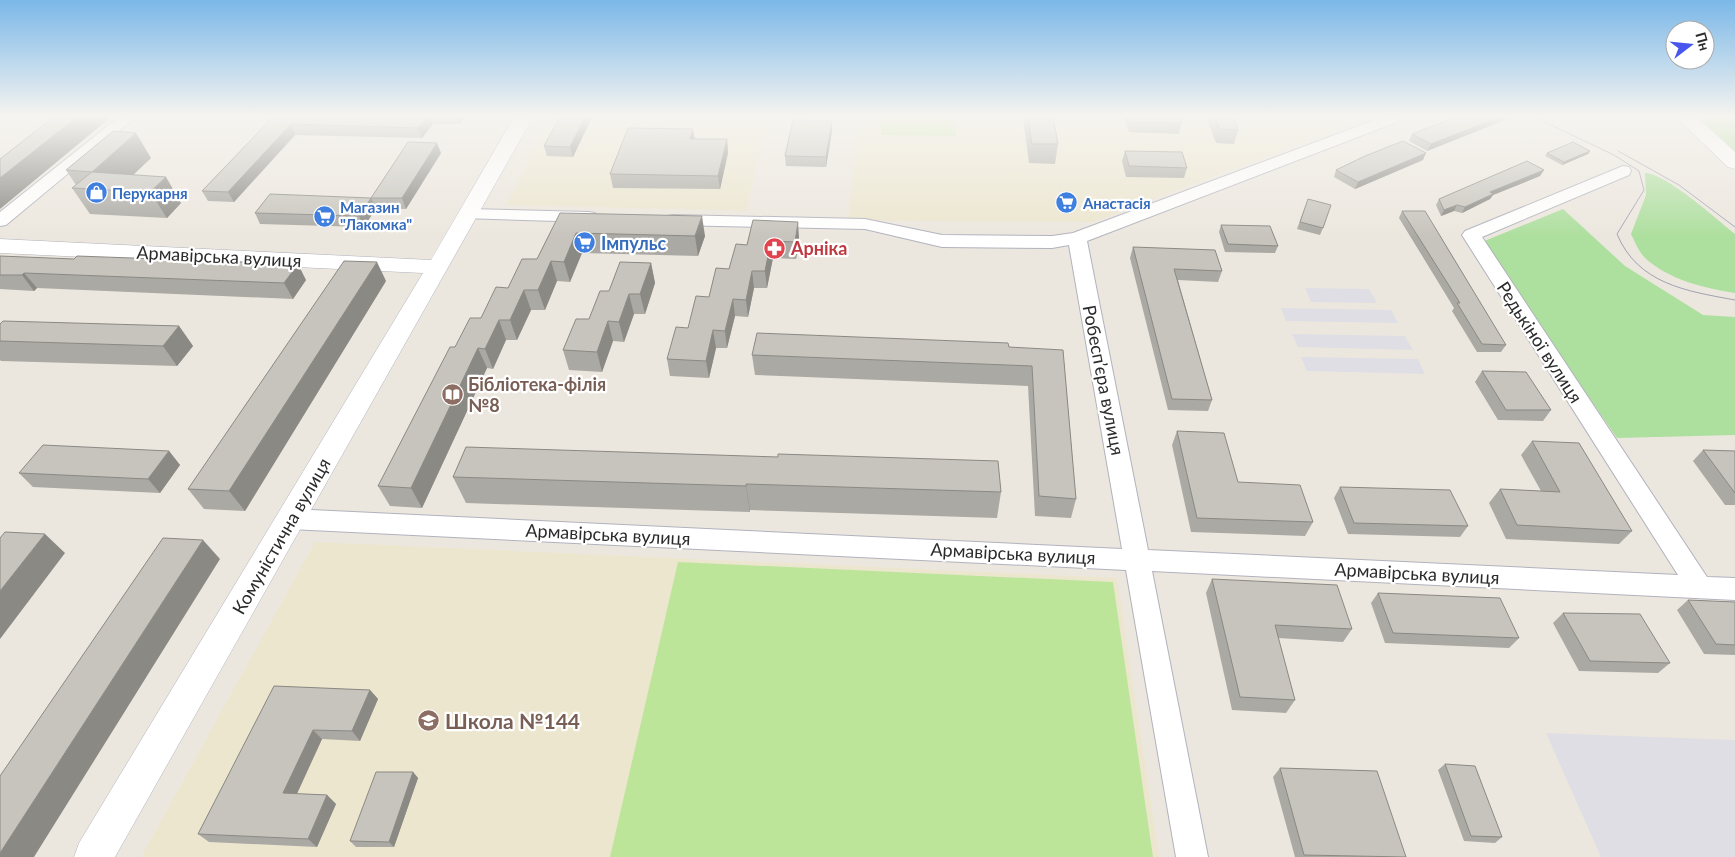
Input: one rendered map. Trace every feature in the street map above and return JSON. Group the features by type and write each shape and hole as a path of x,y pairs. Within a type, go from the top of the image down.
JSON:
{"street":[{"path":"0,221 78,157"},
{"name":"Комуністична вулиця","path":"93,857 438,267 500,157"},
{"path":"653,219 865,224 942,241 1052,242 1077,238 1289,157"},
{"name":"Редькіної вулиця","path":"1623,171 1471,235 1700,587"},
{"path":"468,214 605,218"},
{"name":"Робесп’єра вулиця","path":"1077,238 1138,558 1192,857"},
{"name":"Армавірська вулиця","path":"0,246 438,267"},
{"name":"Армавірська вулиця","path":"290,520 1138,558 1735,589"}],"shaded area":[{"path":"531,157 758,157 746,211 506,205"},
{"path":"855,157 1264,157 1093,222 848,220"},
{"path":"1305,288 1369,289 1377,303 1311,302"},
{"path":"1281,308 1391,310 1398,323 1286,321"},
{"path":"1292,334 1405,336 1413,350 1298,347"},
{"path":"1301,357 1418,359 1425,374 1307,371"},
{"name":"Школа №144","path":"315,542 1117,578 1159,857 1153,857 1113,582 678,562 610,857 141,857"},
{"path":"1546,733 1735,740 1735,857 1601,857"}],"green space":[{"path":"1645,173 1665,180 1677,188 1735,234 1735,293 1687,282 1654,266 1643,256 1631,234 1646,195"},
{"path":"1563,209 1625,266 1703,315 1735,317 1735,435 1617,438 1482,242"},
{"path":"678,562 1113,582 1153,857 610,857"}],"building":[{"path":"3,157 27,157 0,178 0,159"},
{"path":"82,157 109,157 92,172 66,170"},
{"path":"235,157 260,157 228,192 202,191"},
{"path":"398,157 428,157 402,198 371,198"},
{"path":"617,157 723,157 718,176 610,174"},
{"path":"1127,157 1184,157 1187,168 1129,166"},
{"path":"1363,157 1417,157 1358,182 1336,170"},
{"path":"1555,157 1576,157 1564,162"},
{"path":"1527,161 1544,170 1490,192 1493,194 1465,207 1457,205 1444,210 1439,199"},
{"path":"92,172 166,177 150,192 72,188"},
{"path":"270,194 371,198 359,216 255,213"},
{"path":"1308,199 1331,205 1323,228 1300,222"},
{"path":"1402,211 1425,211 1506,345 1482,344 1457,303 1460,303"},
{"path":"560,213 702,216 695,236 576,233 564,262 551,261 538,290 524,290 510,320 499,320 485,349 478,348 411,488 378,486 450,347 455,347 470,318 481,318 496,287 508,288 522,259 537,259"},
{"path":"753,220 798,222 795,242 771,241 765,271 752,271 746,300 733,299 725,331 713,330 706,361 667,359 676,327 688,328 696,296 709,297 716,268 729,269 736,244 747,245"},
{"path":"1221,225 1270,226 1278,246 1228,244"},
{"path":"1133,247 1215,250 1222,271 1174,269 1212,400 1172,399"},
{"path":"0,256 74,259 77,256 298,264 284,283 24,273 22,275 0,275"},
{"path":"344,261 377,262 229,491 188,489"},
{"path":"620,262 651,263 640,294 629,294 619,322 608,321 597,352 563,350 576,319 589,319 600,291 609,291"},
{"path":"3,321 179,326 163,346 0,341 0,324"},
{"path":"757,333 1008,343 1009,347 1063,350 1076,499 1039,496 1032,366 752,355"},
{"path":"1482,371 1526,372 1551,410 1506,410"},
{"path":"1177,431 1224,433 1238,482 1300,485 1313,522 1197,518"},
{"path":"1532,441 1579,443 1632,531 1517,525 1500,489 1560,492"},
{"path":"43,445 169,451 148,479 19,473"},
{"path":"466,447 778,457 778,454 998,461 1001,492 453,477"},
{"path":"1703,450 1735,451 1735,493"},
{"path":"1340,487 1450,490 1468,526 1354,523"},
{"path":"5,532 45,534 0,591 0,538"},
{"path":"163,538 203,540 0,853 0,776"},
{"path":"1212,579 1337,585 1352,629 1275,625 1295,700 1240,697"},
{"path":"1378,593 1500,598 1519,638 1393,633"},
{"path":"1688,600 1735,602 1735,645 1716,644"},
{"path":"1563,613 1640,614 1670,663 1590,661"},
{"path":"274,686 370,690 352,731 313,730 283,793 327,795 308,839 198,834"},
{"path":"1445,764 1475,766 1502,837 1471,836"},
{"path":"1280,768 1377,771 1406,857 1304,855"},
{"path":"376,772 413,772 389,842 350,841"}],"tram line":[{"path":"1617,157 1639,171 1644,190 1617,234 1626,251 1637,264 1666,282 1699,293 1735,300"},
{"path":"1629,157 1679,185 1735,227"}],"place":[{"name":"Перукарня","path":"96,193"},
{"name":"Анастасія","path":"1067,203"},
{"name":"Магазин \"Лакомка\"","path":"324,216"},
{"name":"Імпульс","path":"585,243"},
{"name":"Арніка","path":"775,248"},
{"name":"Бібліотека-філія №8","path":"452,394"},
{"name":"Школа №144","path":"429,720"}]}
